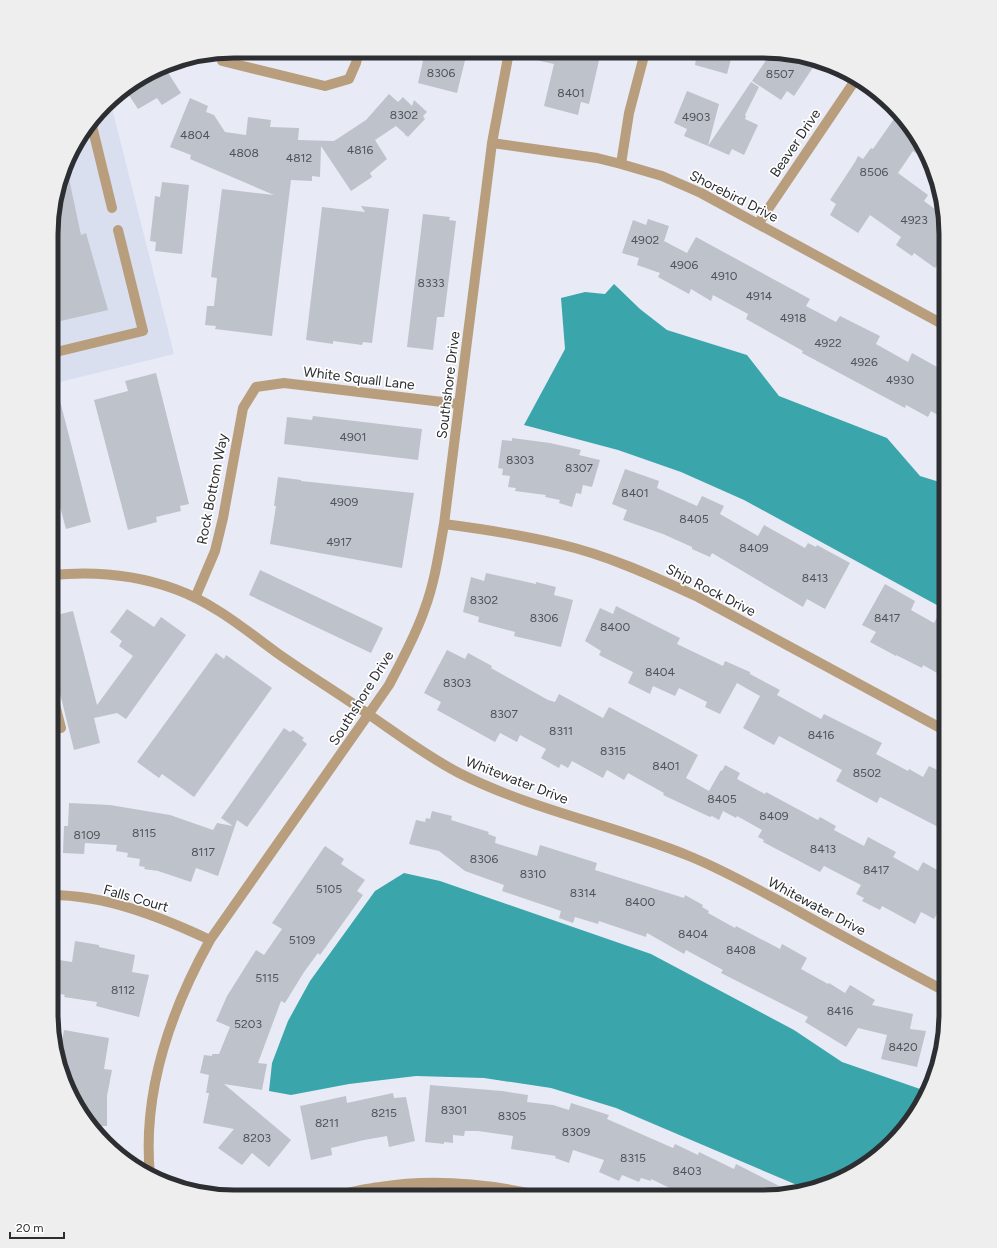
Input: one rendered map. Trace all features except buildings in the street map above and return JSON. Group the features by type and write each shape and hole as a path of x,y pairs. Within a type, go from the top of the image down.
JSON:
{"street":[{"path":"222,60 325,86 349,79 357,58"},
{"name":"Southshore Drive","path":"150,1168 150,1129 154,1093 163,1051 176,1011 193,971 210,940 389,685 409,647 425,608 437,566 444,524 492,143 508,58"},
{"path":"621,164 630,113 644,58"},
{"name":"Beaver Drive","path":"758,224 853,83"},
{"path":"93,129 112,208"},
{"name":"Shorebird Drive","path":"492,143 597,158 662,176 694,190 939,322"},
{"path":"58,352 143,331 118,230"},
{"name":"White Squall Lane","path":"256,387 284,383 459,404"},
{"name":"Rock Bottom Way","path":"195,598 215,551 223,518 243,408 256,387"},
{"name":"Ship Rock Drive","path":"444,524 504,532 560,544 604,557 657,578 698,597 939,727"},
{"name":"Whitewater Drive","path":"58,574 81,572 113,574 144,579 175,589 195,598 222,613 318,682 369,715 422,753 460,774 499,791 695,858 939,982"},
{"path":"58,720 60,728"},
{"name":"Falls Court","path":"58,896 95,900 130,908 171,922 210,940"},
{"path":"361,1190 380,1186 422,1183 465,1183 516,1190"}],"shaded area":[{"path":"112,108 174,354 58,383 58,223 61,200 67,178 76,156 94,127"}],"water":[{"path":"614,284 640,309 667,330 747,355 779,396 887,438 920,476 939,482 939,606 744,500 681,472 618,450 524,425 565,349 561,298 585,292 605,294"},
{"path":"404,873 440,881 651,954 794,1030 842,1062 922,1090 903,1121 870,1154 841,1172 819,1181 800,1186 616,1108 551,1088 484,1078 416,1076 349,1084 291,1095 269,1091 272,1063 288,1021 310,981 375,891"}]}
